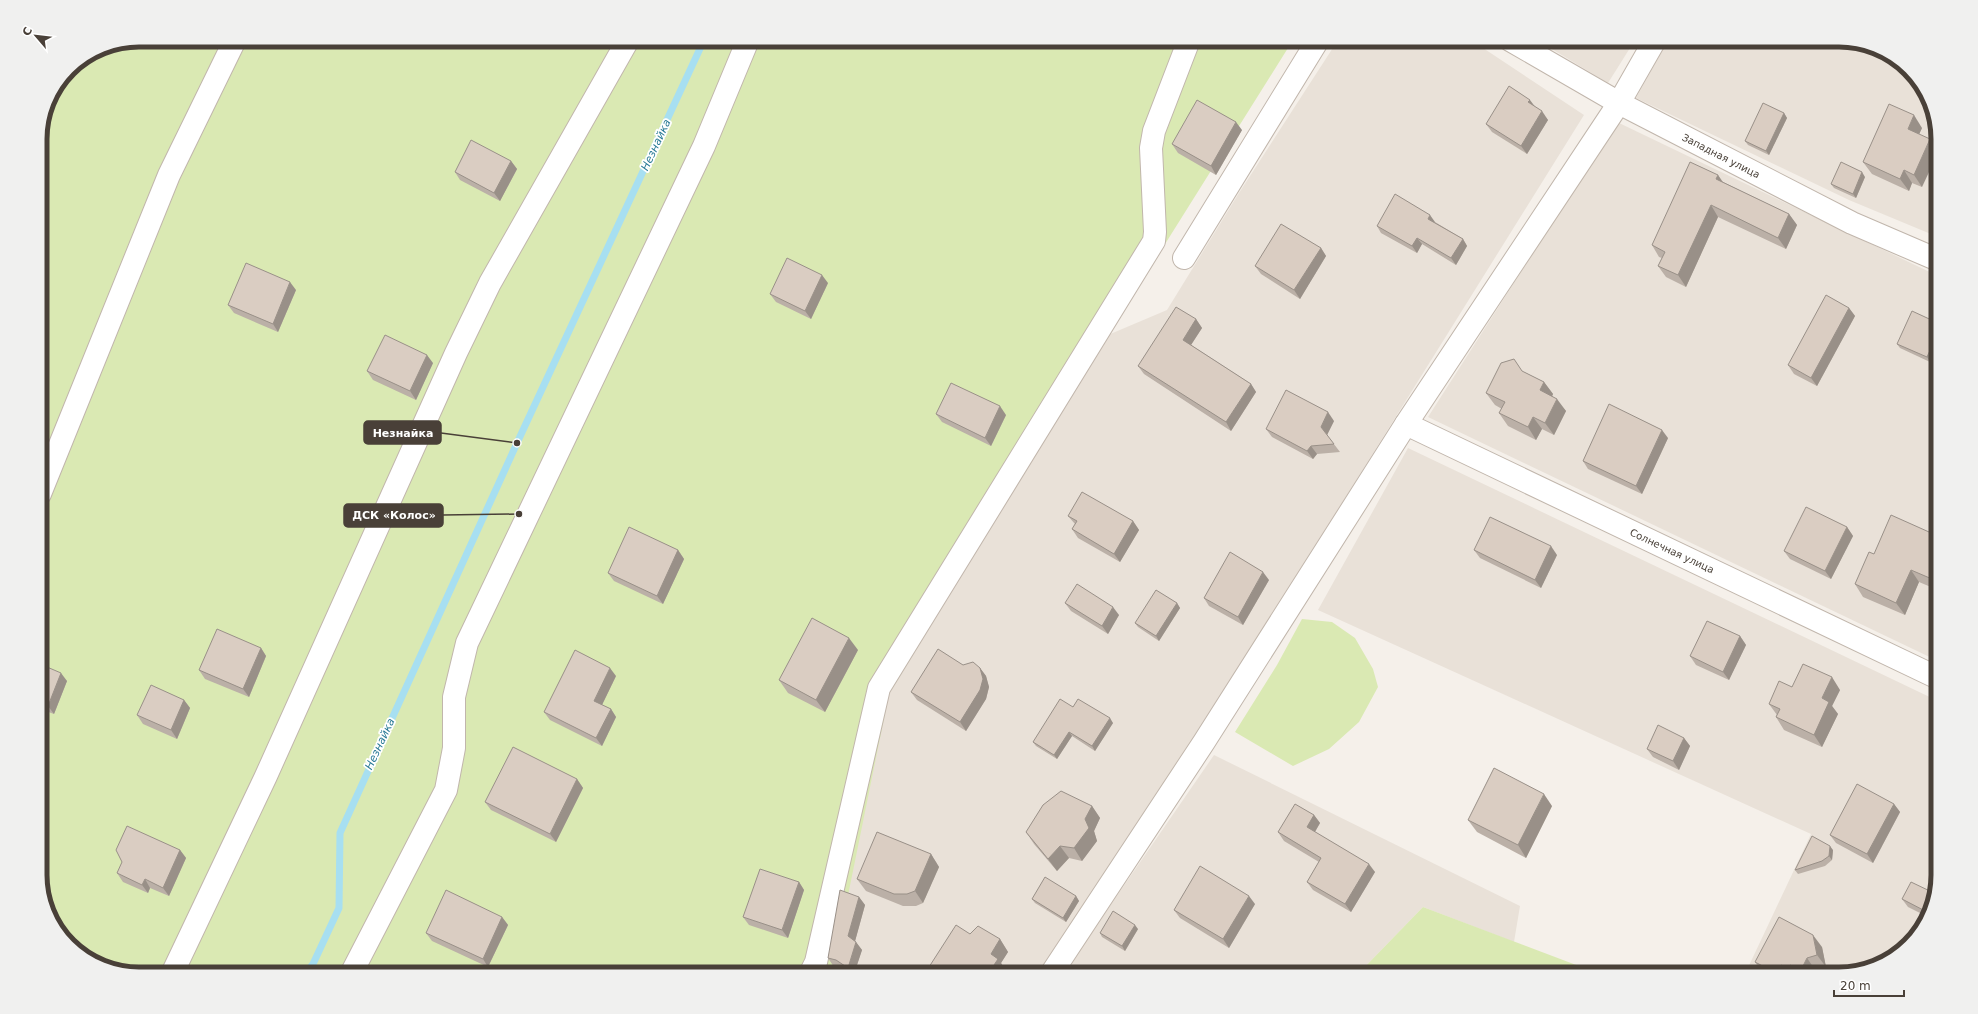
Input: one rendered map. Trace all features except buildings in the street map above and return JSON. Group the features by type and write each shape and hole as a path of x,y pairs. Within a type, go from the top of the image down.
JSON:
{"street":[{"path":"47,477 169,175 232,47"},
{"path":"175,967 266,776 456,353 490,283 624,47"},
{"path":"355,967 446,790 454,748 454,697 467,643 704,146 745,47"},
{"path":"814,967 816,962 879,688 1154,241 1155,232 1151,148 1154,131 1185,47"},
{"path":"1184,258 1314,47"},
{"name":"Западная улица","path":"1522,47 1619,103 1852,223 1931,257"},
{"path":"1055,967 1204,742 1406,424 1619,103 1651,47"},
{"name":"Солнечная улица","path":"1406,424 1931,675"}],"shaded area":[{"path":"1333,47 1482,47 1584,115 1241,665 1045,967 831,967 889,694 1108,335 1167,310 1239,193"},
{"path":"1549,47 1631,47 1608,83"},
{"path":"1664,47 1839,47 1863,50 1880,56 1900,70 1908,78 1922,98 1926,109 1931,133 1931,234 1849,200 1636,98"},
{"path":"1617,122 1931,273 1931,658 1428,417"},
{"path":"1408,448 1931,698 1931,875 1929,893 1922,916 1908,936 1900,944 1880,958 1863,964 1839,967 1748,967 1811,834 1318,610"},
{"path":"1214,755 1520,906 1514,942 1423,907 1365,967 1068,967"}],"green space":[{"path":"133,47 1289,47 1108,335 889,694 833,967 139,967 121,965 98,958 78,944 70,936 56,916 47,881 47,133 50,115 54,104 66,83 83,66 93,59 115,50"},
{"path":"1302,619 1332,622 1355,638 1373,669 1378,687 1359,722 1329,749 1293,766 1235,732 1277,665"},
{"path":"1423,907 1582,967 1365,967"}],"waterway":[{"name":"Незнайка","path":"311,967 339,908 340,833 517,443 701,47"}],"place":[{"name":"Незнайка","path":"517,443"},
{"name":"ДСК «Колос»","path":"519,514"}]}
